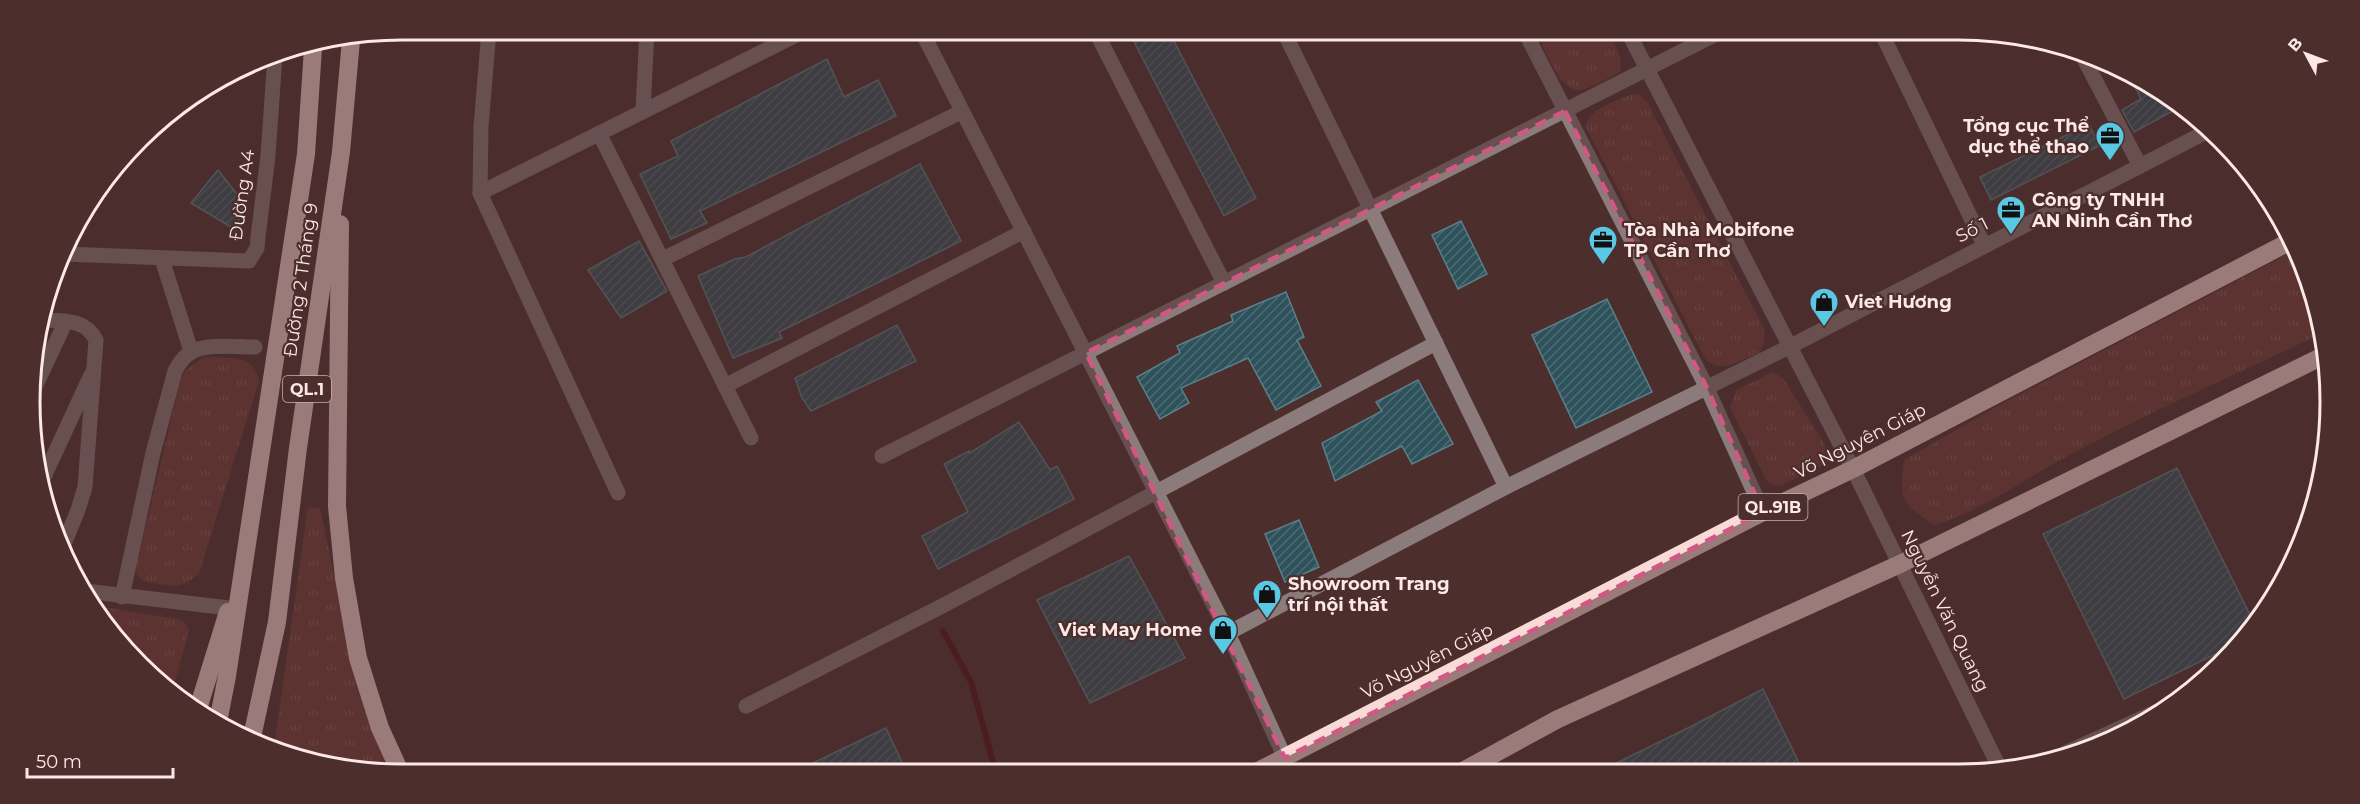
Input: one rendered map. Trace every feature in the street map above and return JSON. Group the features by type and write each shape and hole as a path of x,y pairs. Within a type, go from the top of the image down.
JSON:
{"highway":[{"name":"Đường 2 Tháng 9","path":"253,731 277,622 298,448 341,152 351,45"},
{"name":"Đường 2 Tháng 9","path":"220,714 306,154 313,52"},
{"path":"341,152 337,506 344,578 358,658 380,728 396,764"},
{"name":"Võ Nguyên Giáp","path":"1273,764 1763,512 1852,469 2283,245"},
{"path":"1476,764 1558,719 1900,564 2317,359"},
{"path":"200,702 229,608 261,446"}],"street":[{"path":"488,40 481,127 480,192 618,493"},
{"path":"643,111 647,40"},
{"path":"480,192 786,40"},
{"path":"926,40 1228,633 1285,758"},
{"path":"1100,40 1224,283"},
{"path":"1287,40 1506,487"},
{"path":"1529,40 1706,386 1763,512"},
{"name":"Nguyễn Văn Quang","path":"1632,40 1900,564 1996,761"},
{"path":"882,456 1704,40"},
{"path":"1885,40 1984,245"},
{"name":"Đường A4","path":"72,254 249,261 258,237 268,156 274,64"},
{"path":"2087,65 2140,166"},
{"path":"663,259 961,112"},
{"path":"599,133 751,438"},
{"name":"Số 1","path":"1228,633 1506,487 1789,346 2201,135"},
{"path":"725,386 1024,231"},
{"path":"162,259 191,351"},
{"path":"50,320 84,325 89,328 96,340 85,488 67,537"},
{"path":"42,373 66,321"},
{"path":"746,706 946,604 1436,343"},
{"path":"122,597 153,453 175,371 182,359 191,351 203,347 255,347"},
{"path":"47,471 96,364"},
{"path":"95,593 229,608"}],"highlighted area":[{"path":"1565,111 1706,386 1763,512 1285,758 1086,353"}],"green space":[{"path":"1540,40 1613,40 1620,56 1621,66 1620,72 1581,90 1567,85 1548,57"},
{"path":"1632,94 1639,95 1647,102 1765,331 1764,342 1759,353 1725,366 1712,364 1706,360 1586,127 1588,120 1598,110"},
{"path":"2288,254 2307,308 2314,337 2127,425 1985,504 1934,525 1915,511 1905,499 1902,484 1904,460 1996,407"},
{"path":"204,357 230,358 245,362 252,366 259,381 199,573 186,583 173,586 143,581 137,575 136,568 181,378 185,371"},
{"path":"1773,372 1783,378 1825,445 1827,456 1823,465 1780,486 1767,481 1730,407 1737,390"},
{"path":"308,507 320,508 352,659 390,763 331,757 275,740"},
{"path":"104,607 177,619 184,622 189,630 175,683 146,658"}],"building":[{"path":"1133,40 1173,40 1256,198 1224,216"},
{"path":"827,59 844,97 878,80 896,116 700,211 707,223 671,239 640,174 678,156 671,141"},
{"path":"2135,87 2173,111 2134,132 2122,110 2141,99"},
{"path":"2089,124 2099,146 1991,200 1980,177"},
{"path":"920,164 961,241 779,332 782,338 733,358 698,276 735,259 746,257"},
{"path":"218,170 244,203 236,230 191,203"},
{"path":"1461,221 1487,274 1458,289 1432,235"},
{"path":"639,241 667,291 621,318 588,270"},
{"path":"1286,292 1304,337 1297,340 1321,386 1276,410 1248,358 1181,388 1189,403 1160,419 1137,377 1180,353 1177,346 1233,321 1231,315"},
{"path":"1607,299 1652,392 1576,428 1532,335"},
{"path":"897,325 916,361 811,411 802,398 795,378"},
{"path":"1418,380 1453,444 1412,464 1402,446 1335,481 1322,443 1382,411 1376,402"},
{"path":"1019,422 1050,470 1057,466 1074,499 938,569 922,536 968,512 944,464 969,451 970,453"},
{"path":"2177,468 2250,615 2219,652 2124,699 2043,534"},
{"path":"1299,520 1319,567 1285,582 1265,534"},
{"path":"1129,556 1185,658 1090,703 1037,600"},
{"path":"1763,689 1800,764 1614,764"},
{"path":"886,728 903,764 811,764"}],"waterway":[{"path":"943,631 971,682 994,764"}],"place":[{"name":"Tổng cục Thể dục thể thao","path":"2110,162"},
{"name":"Công ty TNHH AN Ninh Cần Thơ","path":"2011,236"},
{"name":"Tòa Nhà Mobifone TP Cần Thơ","path":"1603,266"},
{"name":"Viet Hương","path":"1824,328"},
{"name":"Showroom Trang trí nội thất","path":"1267,620"},
{"name":"Viet May Home","path":"1223,656"}]}
